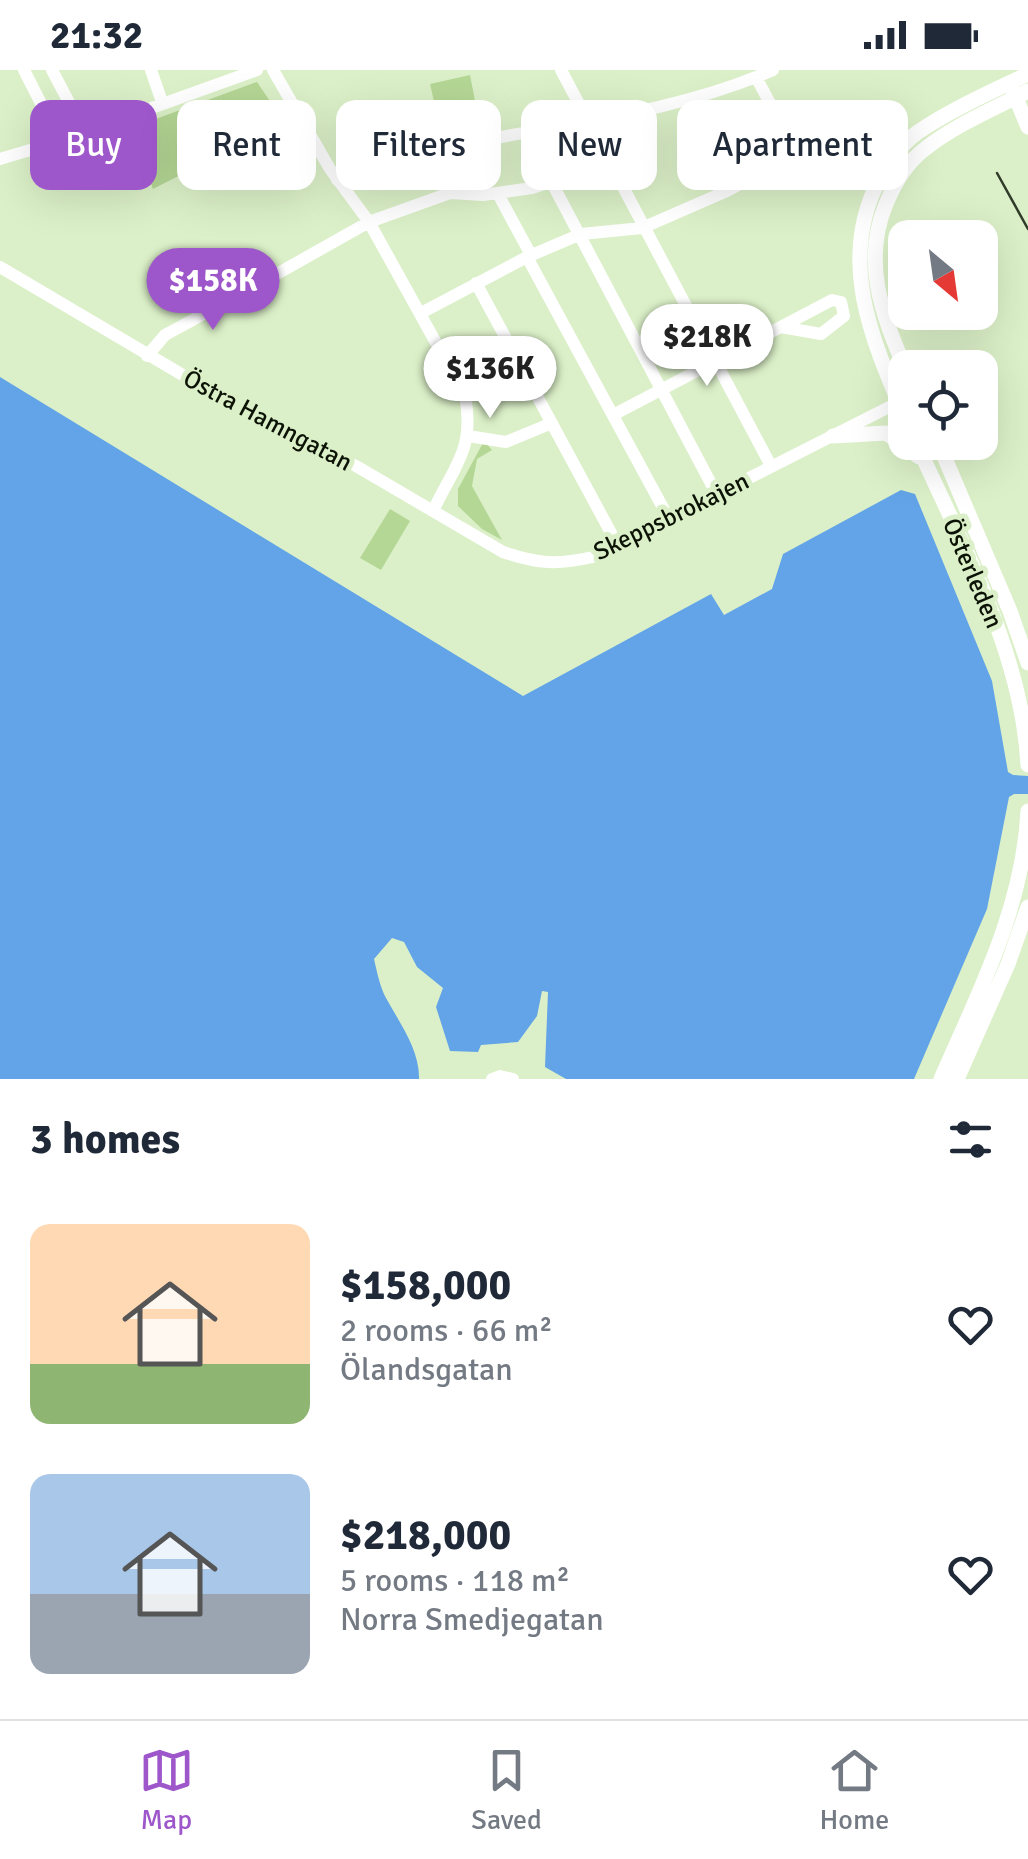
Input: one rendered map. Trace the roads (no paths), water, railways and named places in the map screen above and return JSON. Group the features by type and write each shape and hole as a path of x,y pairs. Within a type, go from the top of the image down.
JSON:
{"main road":[{"path":"888,371 869,326 860,284 860,242 880,201 928,146 1028,74"},
{"path":"1014,85 1028,126"},
{"path":"898,350 875,276 874,246 885,170 918,132 1014,85"},
{"path":"833,436 886,433 926,463"},
{"name":"Österleden","path":"925,460 1008,658 1023,716 1028,766"},
{"name":"Österleden","path":"946,460 1028,662"},
{"path":"941,1079 1006,929 1016,894 1028,811"},
{"path":"957,1079 1008,964 1028,908"}],"street":[{"path":"24,70 39,100"},
{"path":"52,70 68,100"},
{"path":"151,70 162,102"},
{"path":"157,104 257,70"},
{"path":"273,70 336,177"},
{"path":"562,70 577,100"},
{"path":"420,313 529,256 581,234 642,228 727,191 797,154 762,73 657,103"},
{"path":"0,160 30,150"},
{"path":"147,356 165,336 370,222 450,193 498,194 521,189"},
{"path":"346,190 370,222 466,395 468,436 464,452 433,511"},
{"path":"556,190 716,493"},
{"path":"622,190 771,466"},
{"path":"498,194 668,518"},
{"name":"Östra Hamngatan","path":"0,267 224,400 356,466 433,511"},
{"path":"476,283 617,544"},
{"path":"613,415 781,326"},
{"name":"Skeppsbrokajen","path":"433,511 502,552 528,561 560,564 593,557 771,466 888,412"},
{"path":"468,436 506,442 552,423"},
{"path":"492,1079 513,1079"}],"water":[{"path":"0,377 523,696 711,594 724,615 772,589 783,554 901,490 915,494 992,681 1008,772 1028,776 1028,794 1009,797 987,909 914,1079 566,1079 545,1067 548,992 542,991 537,1016 518,1042 481,1045 478,1052 450,1051 436,1007 443,988 417,967 404,942 392,938 374,959 384,994 412,1047 419,1079 0,1079"}],"railway":[{"path":"997,173 1028,229"}]}
